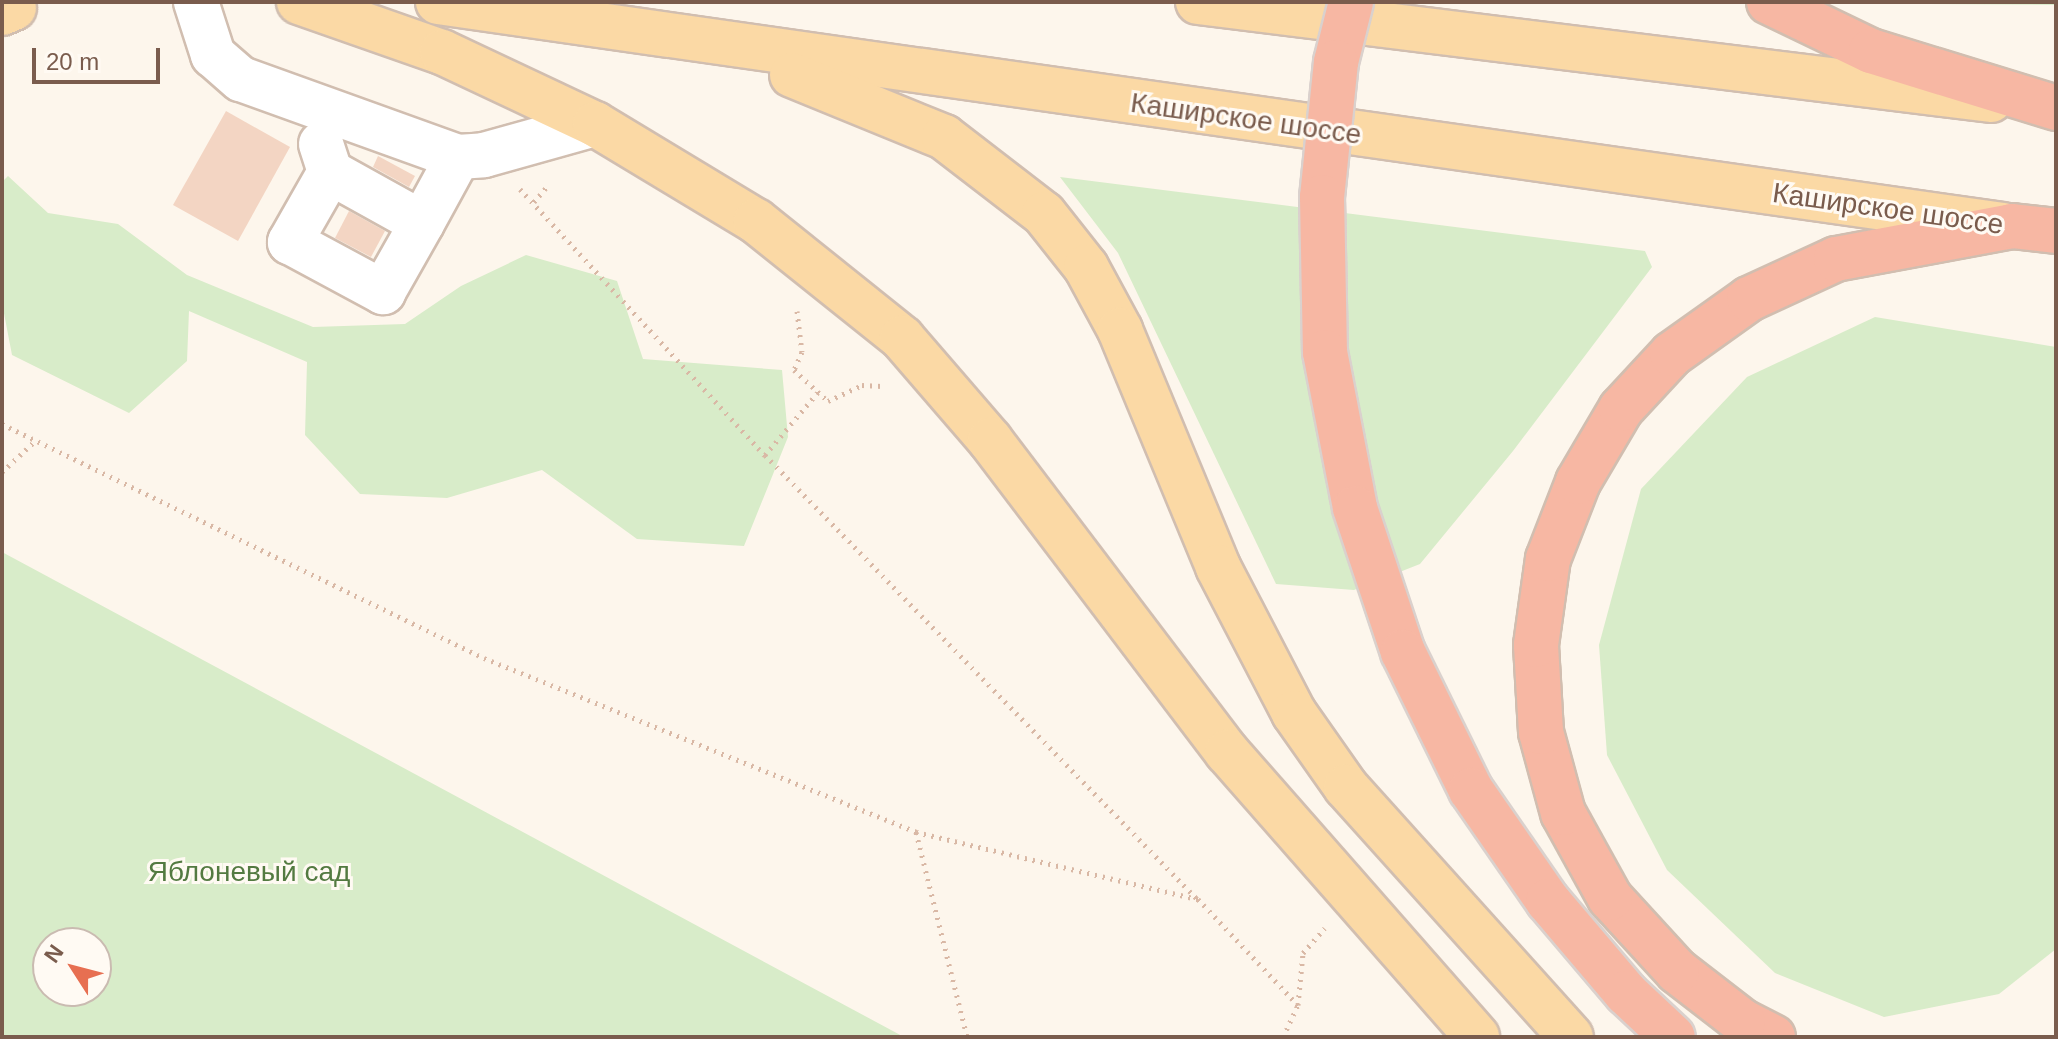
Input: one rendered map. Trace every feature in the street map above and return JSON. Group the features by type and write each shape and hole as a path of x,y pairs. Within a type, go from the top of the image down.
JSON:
{"highway":[{"path":"1351,2 1336,62 1322,197 1325,352 1355,508 1403,652 1471,790 1548,901 1626,993 1673,1037"},
{"path":"1769,2 1871,51 2048,107"},
{"path":"1773,1037 1743,1022 1677,971 1610,898 1563,813 1541,732 1536,645 1548,559 1578,482 1621,409 1672,354 1697,335 1749,299 1836,259 2012,226"},
{"name":"Каширское шоссе","path":"2012,226 2056,231"}],"main road":[{"path":"299,2 442,52 595,124 756,221 902,338 990,440 1227,752 1477,1037"},
{"name":"Каширское шоссе","path":"438,2 707,44 2012,226"},
{"path":"1198,2 2048,107"},
{"path":"707,44 867,102 944,137 1044,214 1086,267 1120,330 1255,645 1346,787 1571,1037"}],"lane":[{"path":"196,2 213,55 241,79 310,107 458,157 484,155 595,124"},
{"path":"310,107 330,172 422,223"},
{"path":"330,172 290,242 383,292 458,157"}],"path":[{"path":"560,174 534,202 765,455 1298,1005"},
{"path":"796,306 802,352 794,370 828,401"},
{"path":"765,455 818,392"},
{"path":"2,424 484,658 916,832 1198,899"},
{"path":"2,472 35,441"},
{"path":"916,832 967,1037"},
{"path":"1283,1037 1298,1005 1298,967 1325,928"}],"green space":[{"path":"1922,2 2056,2 2056,5 1928,4"},
{"path":"8,176 48,213 118,224 187,275 313,327 405,324 461,286 526,255 617,281 643,359 782,370 788,437 744,546 637,539 542,470 447,498 360,494 305,435 307,362 189,311 187,361 129,413 12,355 2,303 2,182"},
{"path":"1060,177 1645,251 1652,267 1513,451 1420,564 1354,590 1276,584 1118,253"},
{"path":"1875,317 2056,347 2056,949 1999,994 1884,1017 1775,973 1667,870 1607,755 1599,645 1641,489 1747,377"},
{"name":"Яблоневый сад","path":"2,552 904,1037 2,1037"}],"building":[{"path":"226,111 290,147 238,241 173,205"},
{"path":"378,156 415,176 409,187 373,167"},
{"path":"349,211 385,231 371,257 335,238"}]}
